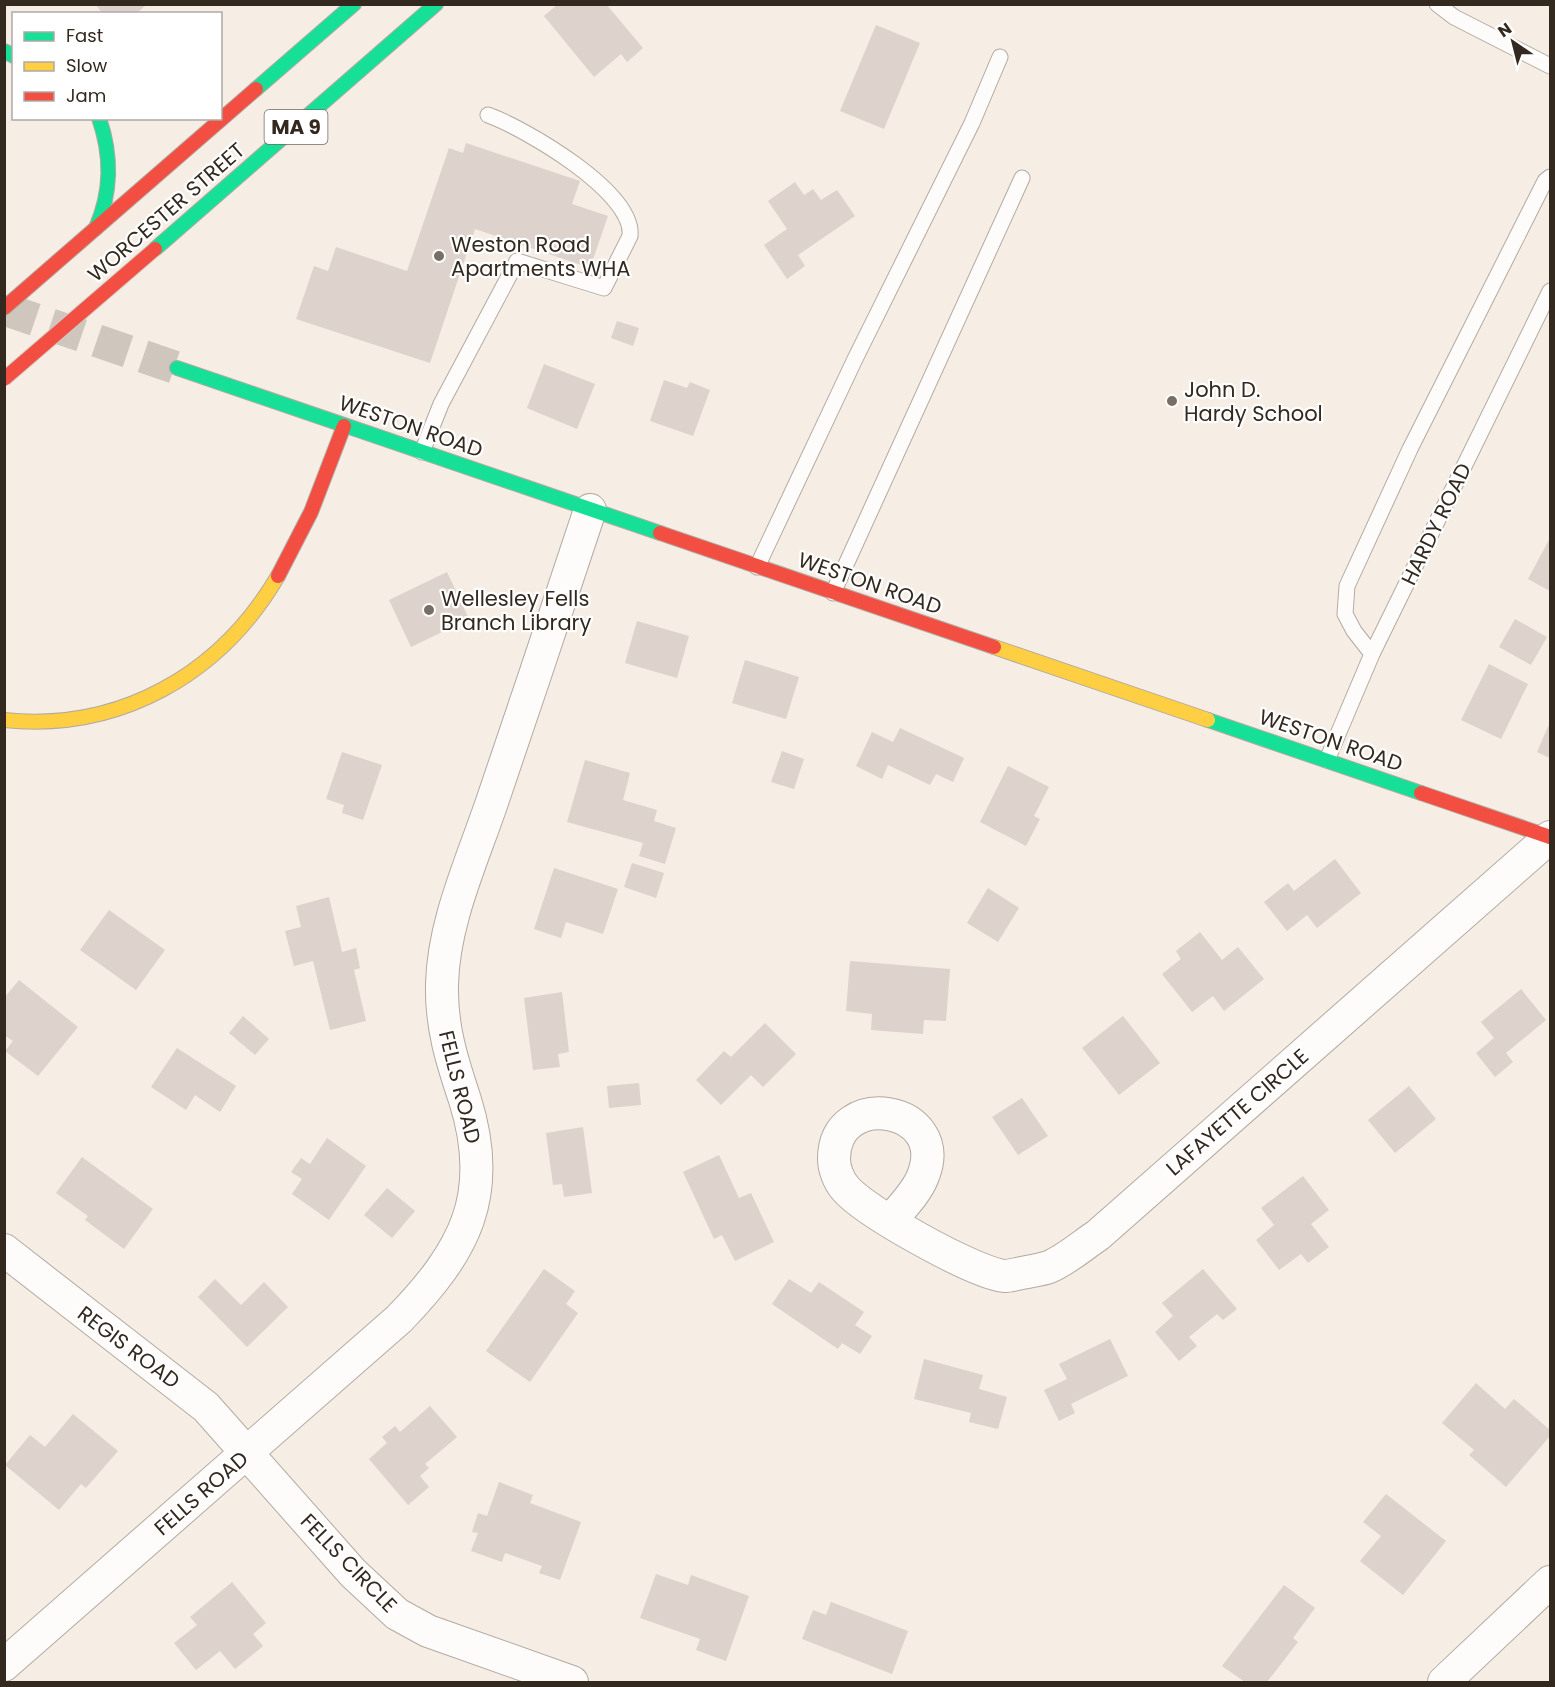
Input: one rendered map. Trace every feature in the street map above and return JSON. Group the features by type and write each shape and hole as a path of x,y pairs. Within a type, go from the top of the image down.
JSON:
{"main road":[{"name":"WORCESTER STREET","path":"222,119 354,4"},
{"name":"WORCESTER STREET","path":"4,379 436,4"},
{"path":"232,91 265,75 295,55"},
{"path":"95,229 105,206 110,185 109,153 100,120"},
{"name":"WORCESTER STREET","path":"4,308 220,120"},
{"name":"WESTON ROAD","path":"177,368 1550,837"},
{"path":"4,720 60,722 108,713 168,691 206,664 230,643 252,616 285,565 317,497 344,426"}],"street":[{"name":"FELLS ROAD","path":"4,1665 380,1337 417,1301 453,1252 469,1217 478,1183 478,1164 470,1120 445,1037 442,982 446,944 467,873 590,510"},
{"name":"LAFAYETTE CIRCLE","path":"891,1220 965,1264 1006,1276 1050,1266 1098,1235 1550,837"},
{"name":"REGIS ROAD","path":"4,1250 192,1395 247,1452"},
{"name":"FELLS CIRCLE","path":"247,1452 353,1573 397,1614 428,1631 572,1683"},
{"path":"1444,1683 1551,1582"}],"lane":[{"path":"1437,4 1454,17 1551,66"},
{"path":"757,567 855,359 972,123 999,57"},
{"path":"422,452 441,404 517,261 604,288 630,236 629,220 625,213 597,182 521,130 488,115"},
{"path":"1372,654 1354,632 1346,614 1347,586 1410,449 1545,181 1551,177"},
{"path":"833,593 1022,178"},
{"name":"HARDY ROAD","path":"1327,760 1372,654 1551,291"}],"building":[{"path":"95,4 147,4 138,12 101,12"},
{"path":"558,4 606,4 643,48 627,62 621,54 594,77 544,16"},
{"path":"876,25 920,43 884,129 840,111"},
{"name":"Weston Road Apartments WHA","path":"466,143 580,181 572,204 608,216 590,268 475,229 430,363 296,319 314,266 328,271 336,247 407,271 449,148 463,153"},
{"path":"795,182 804,195 813,189 821,200 837,190 855,216 798,255 805,266 787,279 764,245 787,229 768,201"},
{"path":"617,321 639,328 633,346 611,338"},
{"path":"544,364 595,384 577,429 527,408"},
{"path":"664,380 687,388 690,382 710,390 693,436 650,421"},
{"path":"1550,538 1550,591 1528,579"},
{"name":"Wellesley Fells Branch Library","path":"447,572 469,619 411,647 389,600"},
{"path":"1515,619 1547,637 1531,665 1499,647"},
{"path":"637,621 689,636 677,678 625,663"},
{"path":"745,660 799,677 786,719 732,703"},
{"path":"1489,664 1528,684 1501,739 1461,720"},
{"path":"1550,722 1550,758 1537,752"},
{"path":"900,728 964,758 953,782 936,774 930,785 888,765 882,779 856,766 872,732 893,742"},
{"path":"782,751 804,759 794,789 771,782"},
{"path":"342,752 382,765 363,820 342,813 344,805 326,799"},
{"path":"585,760 630,773 623,800 657,810 654,821 676,828 665,864 639,856 643,843 567,822"},
{"path":"1008,766 1049,787 1034,816 1040,819 1026,846 980,822"},
{"path":"1335,859 1361,893 1317,928 1307,915 1287,931 1264,902 1288,883 1294,891"},
{"path":"632,863 664,873 656,898 624,887"},
{"path":"554,868 618,889 603,934 566,922 561,938 534,929"},
{"path":"988,888 1019,908 998,942 967,923"},
{"path":"329,897 342,952 356,948 360,968 354,970 366,1021 330,1030 313,961 294,966 285,931 301,927 296,906"},
{"path":"109,910 165,950 136,990 80,950"},
{"path":"1200,932 1222,960 1238,947 1264,979 1224,1011 1213,996 1192,1012 1162,974 1181,959 1176,951"},
{"path":"850,961 950,969 946,1021 924,1020 923,1034 871,1030 872,1014 846,1011"},
{"path":"19,980 78,1027 38,1076 5,1051 13,1041 4,1035 4,998"},
{"path":"1521,989 1546,1020 1506,1053 1513,1062 1495,1077 1476,1053 1494,1038 1481,1022"},
{"path":"562,992 569,1052 558,1054 560,1067 533,1070 524,998"},
{"path":"243,1016 269,1039 255,1055 229,1033"},
{"path":"1123,1016 1160,1063 1119,1095 1082,1048"},
{"path":"765,1023 796,1054 763,1087 751,1075 721,1105 696,1080 724,1051 731,1057"},
{"path":"177,1048 236,1086 220,1112 195,1095 186,1110 151,1087"},
{"path":"639,1083 641,1105 609,1108 607,1086"},
{"path":"1409,1086 1436,1119 1395,1153 1368,1120"},
{"path":"1022,1098 1048,1136 1018,1155 992,1117"},
{"path":"583,1127 592,1193 564,1197 562,1184 553,1185 546,1133"},
{"path":"327,1138 366,1166 329,1220 292,1194 302,1179 291,1172 301,1158 310,1164"},
{"path":"719,1155 739,1198 751,1193 774,1242 735,1261 722,1235 714,1239 683,1172"},
{"path":"82,1157 153,1209 124,1249 85,1220 88,1216 56,1193"},
{"path":"1303,1176 1329,1210 1311,1224 1329,1247 1308,1263 1301,1254 1279,1270 1256,1240 1274,1225 1261,1208"},
{"path":"387,1188 415,1211 392,1238 364,1215"},
{"path":"544,1269 575,1291 566,1304 578,1313 530,1382 486,1351"},
{"path":"1203,1269 1237,1309 1223,1320 1217,1314 1189,1337 1197,1346 1179,1361 1155,1332 1173,1316 1162,1303"},
{"path":"215,1279 241,1305 264,1282 288,1307 247,1347 198,1297"},
{"path":"789,1279 811,1293 819,1282 864,1312 855,1325 872,1336 860,1354 842,1343 838,1349 772,1304"},
{"path":"1110,1339 1128,1376 1071,1404 1075,1413 1059,1421 1044,1390 1067,1379 1059,1364"},
{"path":"924,1359 983,1375 979,1389 1007,1397 998,1429 969,1422 971,1413 914,1399"},
{"path":"1476,1383 1505,1409 1514,1399 1550,1430 1550,1436 1506,1487 1469,1455 1474,1450 1442,1423"},
{"path":"430,1406 457,1437 425,1464 429,1468 420,1476 429,1487 408,1505 369,1459 387,1443 382,1437 395,1426 400,1432"},
{"path":"73,1414 118,1451 86,1488 81,1484 59,1510 5,1465 30,1435 45,1447"},
{"path":"499,1482 533,1495 530,1503 581,1522 560,1580 539,1573 542,1566 505,1553 502,1562 471,1551 478,1533 472,1532 478,1513 487,1516"},
{"path":"1386,1494 1446,1541 1403,1595 1360,1561 1381,1536 1363,1522"},
{"path":"656,1574 688,1585 691,1575 749,1596 726,1661 696,1650 700,1639 640,1618"},
{"path":"232,1582 266,1623 253,1634 263,1646 235,1669 220,1651 196,1670 174,1643 197,1625 190,1617"},
{"path":"1284,1585 1315,1608 1293,1638 1298,1642 1267,1682 1245,1682 1222,1666"},
{"path":"831,1602 908,1631 892,1674 802,1639 813,1610 826,1615"}],"tunnel":[{"path":"4,309 177,368"}],"traffic: fast":[{"path":"256,89 354,4"},
{"path":"155,249 436,4"},
{"path":"4,51 12,55"},
{"path":"96,228 105,201 108,173 106,146 100,120"},
{"path":"177,368 660,533"},
{"path":"1208,720 1421,793"}],"traffic: slow":[{"path":"4,720 46,721 87,716 126,706 162,690 196,668 227,642 254,611 278,576"},
{"path":"994,647 1208,720"}],"traffic: jam":[{"path":"222,119 256,89"},
{"path":"4,308 220,120"},
{"path":"4,379 155,249"},
{"path":"278,576 311,512 344,426"},
{"path":"660,533 994,647"},
{"path":"1421,793 1550,837"}],"place":[{"name":"Weston Road Apartments WHA","path":"439,256"},
{"name":"John D. Hardy School","path":"1172,401"},
{"name":"Wellesley Fells Branch Library","path":"429,610"}]}
